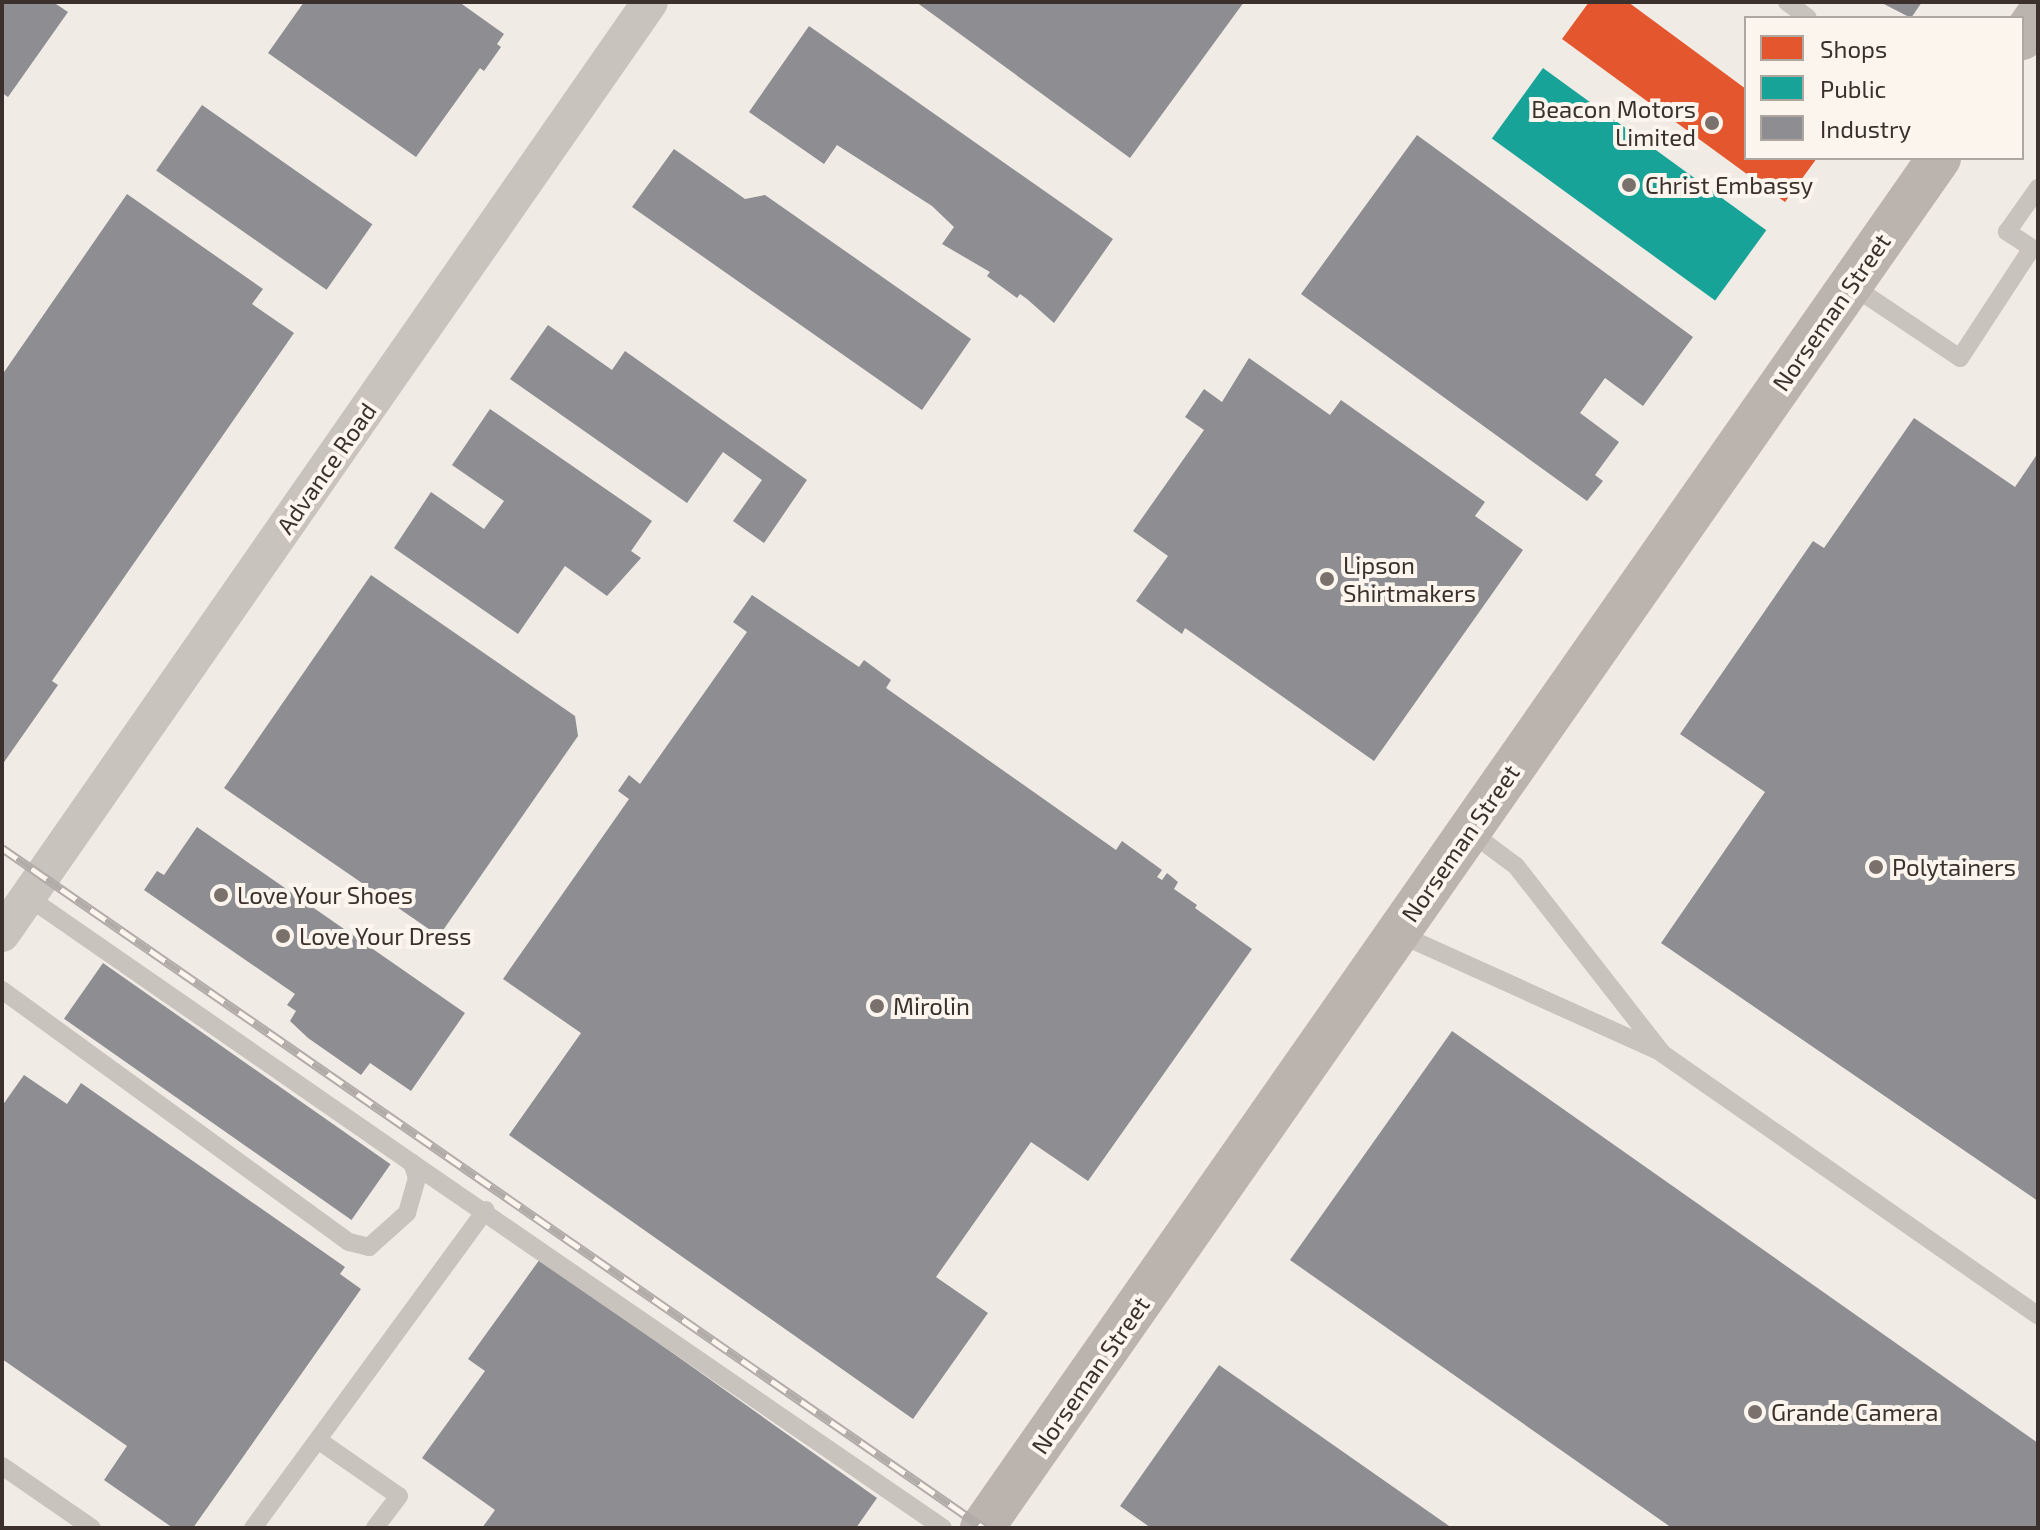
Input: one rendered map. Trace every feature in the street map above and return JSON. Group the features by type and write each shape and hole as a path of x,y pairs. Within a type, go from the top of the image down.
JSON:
{"street":[{"name":"Advance Road","path":"14,908 650,2"},
{"path":"2024,35 2038,15"},
{"name":"Norseman Street","path":"982,1528 1938,160"}],"lane":[{"path":"1787,2 1805,16"},
{"path":"1850,285 1960,358 2032,248 2007,232 2038,188"},
{"path":"1469,831 1516,866 1663,1054"},
{"path":"14,908 486,1210 943,1528"},
{"path":"1397,933 1663,1054 2038,1316"},
{"path":"2,990 349,1242 369,1247 407,1213 417,1178 412,1163"},
{"path":"253,1528 486,1210"},
{"path":"318,1440 399,1496 375,1528"},
{"path":"2,1466 92,1528"}],"building: Shops":[{"name":"Beacon Motors Limited","path":"1589,2 1628,2 1744,88 1744,160 1816,160 1785,202 1562,39"}],"building: Public":[{"name":"Christ Embassy","path":"1543,68 1766,230 1715,301 1492,138"}],"building: Industry":[{"path":"2,2 53,2 68,12 8,97 2,93"},
{"path":"304,2 459,2 504,34 497,44 501,47 484,71 480,68 416,157 268,53"},
{"path":"916,2 1244,2 1130,158"},
{"path":"1880,2 1922,2 1912,16"},
{"path":"809,26 1113,239 1054,323 1020,294 1017,298 987,276 990,272 942,244 954,227 932,206 837,145 824,164 749,112"},
{"path":"202,105 372,224 326,290 156,171"},
{"path":"1417,135 1693,337 1643,406 1605,378 1580,413 1619,442 1595,475 1603,481 1587,501 1301,294"},
{"path":"674,149 745,199 765,195 971,339 922,410 632,207"},
{"path":"127,194 263,289 252,304 294,333 52,681 58,685 2,765 2,375"},
{"path":"548,325 612,370 625,351 807,480 764,543 733,521 762,480 723,452 687,503 510,379"},
{"name":"Lipson Shirtmakers","path":"1249,358 1330,415 1341,400 1485,502 1475,516 1523,550 1374,761 1185,628 1182,634 1136,601 1168,556 1133,531 1204,430 1185,417 1204,389 1222,402"},
{"path":"490,409 652,521 631,551 641,558 607,596 565,566 518,634 394,548 431,492 484,529 504,501 452,465"},
{"name":"Polytainers","path":"1914,418 2015,487 2038,453 2038,1201 1661,943 1765,792 1680,734 1813,541 1824,548"},
{"path":"371,575 575,716 578,736 439,936 224,788"},
{"name":"Mirolin","path":"752,595 859,667 864,660 891,680 886,688 1116,850 1122,841 1162,870 1157,877 1162,880 1167,873 1178,882 1174,889 1197,905 1195,908 1252,949 1088,1181 1031,1142 936,1277 988,1313 913,1419 509,1135 581,1033 503,979 629,799 618,791 629,775 640,784 747,632 733,622"},
{"path":"197,827 465,1013 411,1091 370,1063 361,1075 308,1038 290,1021 296,1011 287,1005 295,994 144,890 157,871 164,875"},
{"path":"103,963 391,1164 352,1220 64,1019"},
{"path":"1452,1031 2038,1443 2038,1528 1672,1528 1290,1260"},
{"path":"24,1075 67,1104 81,1083 345,1267 340,1274 361,1289 193,1528 173,1528 104,1480 127,1446 2,1359 2,1106"},
{"path":"540,1259 877,1498 856,1528 482,1528 495,1510 422,1458 485,1371 468,1359"},
{"path":"1219,1365 1452,1528 1151,1528 1120,1506"}],"railway":[{"path":"2,848 984,1528"}],"place":[{"name":"Beacon Motors Limited","path":"1712,123"},
{"name":"Christ Embassy","path":"1629,185"},
{"name":"Lipson Shirtmakers","path":"1327,579"},
{"name":"Polytainers","path":"1876,867"},
{"name":"Love Your Shoes","path":"221,895"},
{"name":"Love Your Dress","path":"283,936"},
{"name":"Mirolin","path":"877,1006"},
{"name":"Grande Camera","path":"1755,1412"}]}
